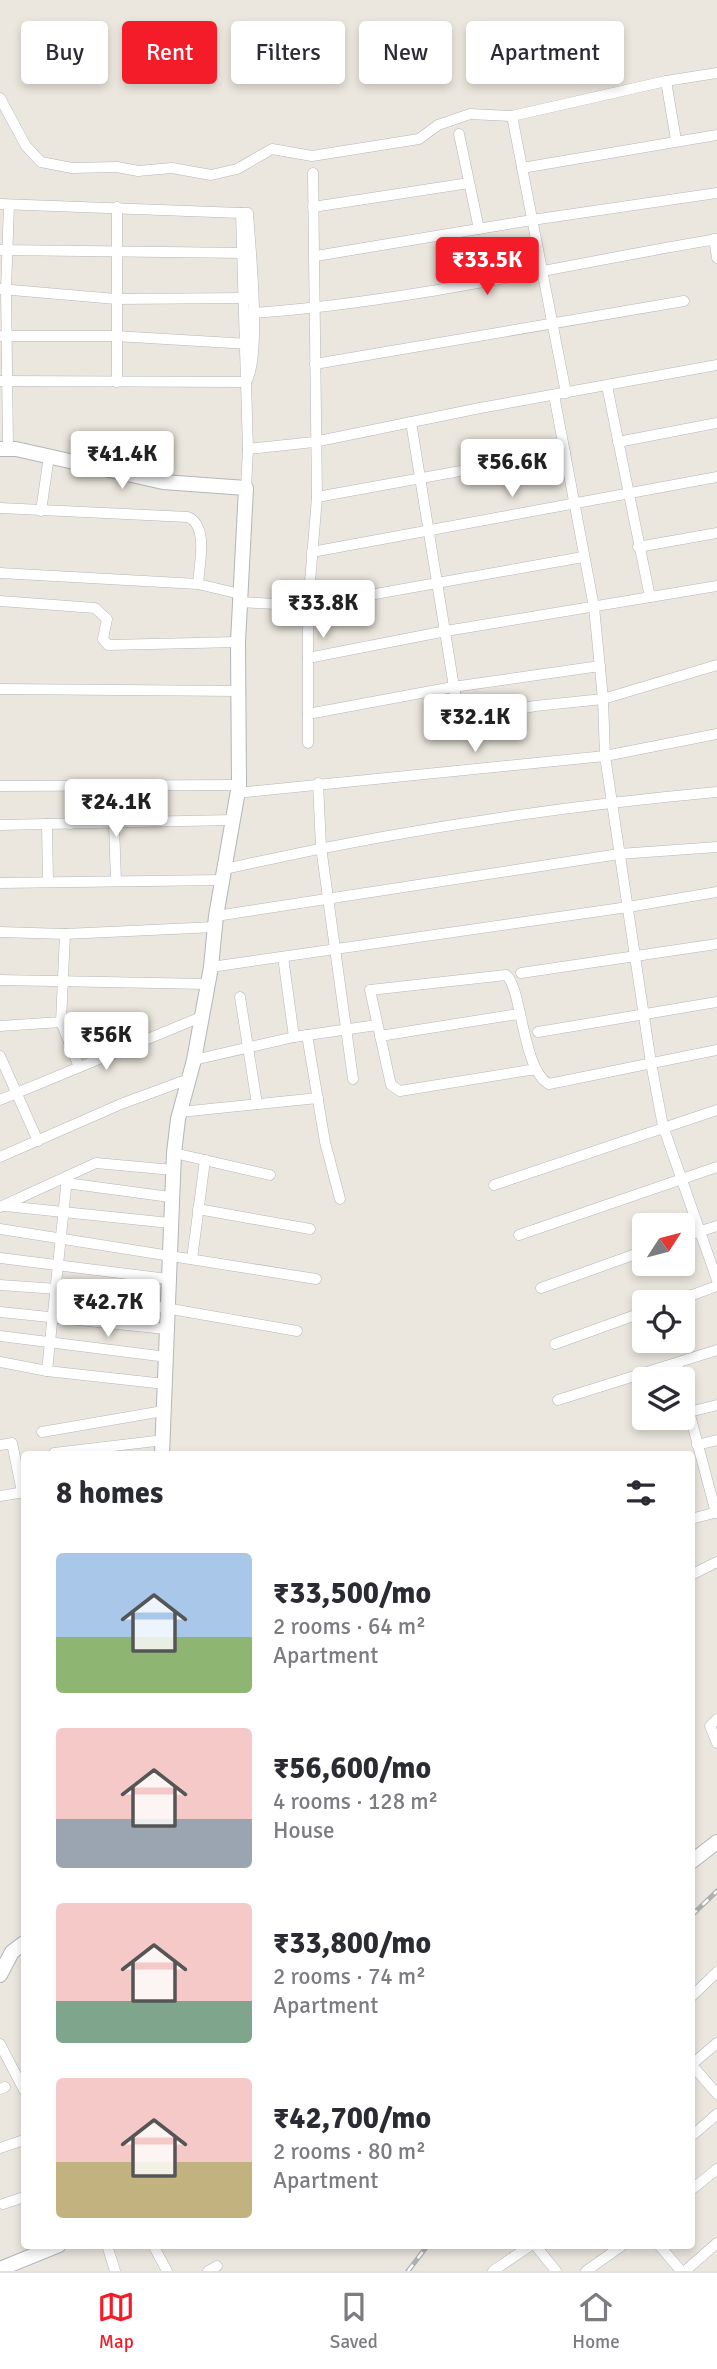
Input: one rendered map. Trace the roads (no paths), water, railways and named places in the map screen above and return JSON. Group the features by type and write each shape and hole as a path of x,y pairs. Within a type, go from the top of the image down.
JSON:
{"street":[{"path":"0,98 26,146 41,162 72,167 117,167 138,171 172,168 211,175 237,169 272,149 312,156 419,139 449,120 470,114 512,116 666,80 717,73"},
{"path":"666,80 676,140"},
{"path":"512,116 566,393"},
{"path":"459,134 480,229"},
{"path":"522,168 717,135"},
{"path":"308,743 308,606 317,497 314,442 313,309 316,256 313,173"},
{"path":"313,207 470,183"},
{"path":"316,256 717,193"},
{"path":"101,1451 163,1447 170,1197 174,1153 180,1111 194,1060 211,967 215,922 238,789 238,642 240,598 246,488 248,449 246,382 250,376 246,253 248,213 5,205 4,449 49,456 163,482 246,488"},
{"path":"117,208 117,382"},
{"path":"253,313 313,309 542,272 715,239 717,258"},
{"path":"4,250 116,254 246,253"},
{"path":"3,289 116,299 248,298"},
{"path":"248,298 253,313 249,344"},
{"path":"315,364 684,302"},
{"path":"4,337 115,336 249,344"},
{"path":"248,449 314,442 717,365"},
{"path":"4,381 246,382"},
{"path":"607,386 650,597"},
{"path":"554,395 594,607 603,699 605,756 651,1063 663,1126 717,1280"},
{"path":"411,422 458,715 465,720 535,706 603,699 717,666"},
{"path":"618,443 717,423"},
{"path":"317,497 565,452"},
{"path":"41,511 49,456"},
{"path":"312,552 717,477"},
{"path":"0,508 184,516 194,520 201,530 198,584"},
{"path":"638,547 717,533"},
{"path":"0,573 198,584 240,598 308,606 583,557"},
{"path":"308,659 446,631 717,586"},
{"path":"0,601 99,609 107,619 103,639 108,645 238,642"},
{"path":"308,714 453,687 600,666"},
{"path":"0,690 239,691"},
{"path":"0,786 238,789 605,756 717,734"},
{"path":"318,783 321,847 353,1079"},
{"path":"0,883 116,881 224,874 321,847 611,801 717,792"},
{"path":"71,798 71,824"},
{"path":"0,825 232,820"},
{"path":"47,824 48,882"},
{"path":"114,824 116,881"},
{"path":"0,932 65,934 215,922 329,898 619,854 717,847"},
{"path":"211,967 717,892"},
{"path":"65,934 61,1022 79,1067"},
{"path":"521,973 637,958 717,944"},
{"path":"283,957 294,1037"},
{"path":"536,1069 400,1091 391,1085 369,995 373,988 504,974 512,981 518,1014 536,1069 544,1082 553,1084 717,1051"},
{"path":"0,980 207,984"},
{"path":"240,997 257,1104"},
{"path":"538,1032 717,1002"},
{"path":"380,1036 518,1014"},
{"path":"0,1100 201,1017"},
{"path":"0,1026 61,1022"},
{"path":"194,1060 294,1037 377,1025"},
{"path":"307,1035 340,1199"},
{"path":"0,1056 38,1141"},
{"path":"0,1157 121,1104 187,1080"},
{"path":"180,1111 318,1098"},
{"path":"494,1185 717,1110"},
{"path":"174,1153 270,1175"},
{"path":"192,1259 205,1160"},
{"path":"1,1206 66,1180 102,1162 173,1170"},
{"path":"519,1235 717,1167"},
{"path":"66,1180 170,1197"},
{"path":"47,1371 66,1180"},
{"path":"1,1206 170,1223"},
{"path":"198,1209 310,1229"},
{"path":"695,1233 717,1226"},
{"path":"0,1229 316,1279"},
{"path":"541,1288 632,1255"},
{"path":"0,1258 168,1279"},
{"path":"0,1285 57,1289 297,1331"},
{"path":"695,1294 717,1286"},
{"path":"0,1312 166,1329"},
{"path":"555,1344 632,1316"},
{"path":"0,1336 167,1357"},
{"path":"558,1399 717,1350"},
{"path":"0,1362 47,1371 165,1384"},
{"path":"695,1410 717,1405"},
{"path":"42,1432 163,1411"},
{"path":"693,1430 716,1512 695,1518"},
{"path":"697,1445 717,1440"},
{"path":"0,1445 12,1443 21,1483"},
{"path":"0,1496 21,1492"},
{"path":"695,1573 717,1562"},
{"path":"717,1719 710,1726 717,1743"},
{"path":"695,1859 717,1842"},
{"path":"0,1975 12,1952 21,1945"},
{"path":"695,1993 717,1972"},
{"path":"695,2061 717,2043"},
{"path":"0,2044 21,2084"},
{"path":"695,2069 717,2094"},
{"path":"695,2133 717,2114"},
{"path":"0,2148 21,2141"},
{"path":"695,2187 717,2169"},
{"path":"4,2204 21,2198"},
{"path":"663,2249 683,2271 717,2243"},
{"path":"0,2270 50,2249"},
{"path":"108,2249 115,2271"},
{"path":"155,2249 167,2271"},
{"path":"493,2271 527,2249"},
{"path":"537,2249 556,2271"},
{"path":"586,2271 617,2249"}],"railway":[{"path":"695,1912 717,1891"},
{"path":"408,2271 425,2249"}]}
